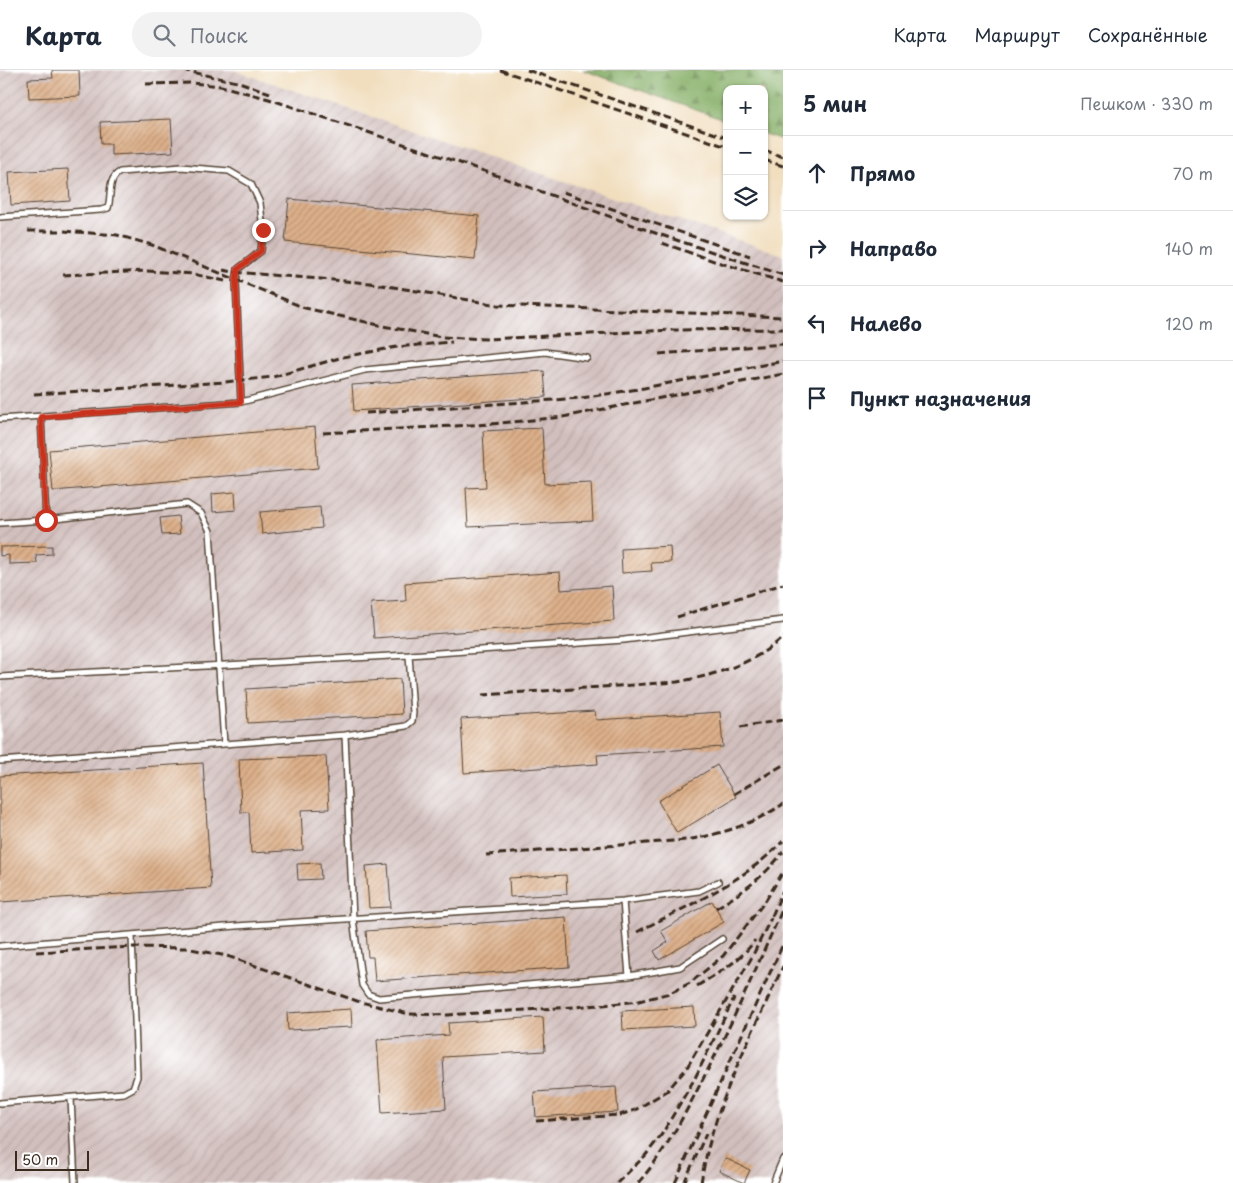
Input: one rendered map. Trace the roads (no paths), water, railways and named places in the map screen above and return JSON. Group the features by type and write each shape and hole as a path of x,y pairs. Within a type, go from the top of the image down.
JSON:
{"lane":[{"path":"0,217 108,208 111,182 114,175 120,172 181,167 229,171 251,184 260,203 263,230 261,251 238,269 236,282 241,402"},
{"path":"0,419 241,402 365,370 544,352 587,358"},
{"path":"41,417 46,520"},
{"path":"0,523 46,520 187,504 201,513 210,531 224,744"},
{"path":"0,677 409,655 624,640 783,620"},
{"path":"0,760 345,735 406,726 412,721 413,713 409,655"},
{"path":"345,735 353,919 362,984 368,994 379,998 628,976 680,967 722,939"},
{"path":"0,946 236,926 623,901 699,891 718,882"},
{"path":"623,901 628,976"},
{"path":"0,1103 124,1094 133,1088 137,1077 132,935"},
{"path":"70,1098 75,1183"},
{"path":"772,1183 783,1159"}],"railway":[{"path":"182,70 242,83 270,93"},
{"path":"500,70 723,146"},
{"path":"527,70 723,137"},
{"path":"146,84 191,83 221,86 269,99 490,173 658,234 783,275"},
{"path":"768,151 783,157"},
{"path":"768,161 783,166"},
{"path":"563,192 750,256"},
{"path":"28,231 63,231 117,235 152,245 305,308 442,337 487,339 672,330 783,329"},
{"path":"662,243 783,282"},
{"path":"223,270 370,283 498,305 783,317"},
{"path":"63,275 147,271 193,274 225,281"},
{"path":"34,394 225,382 273,377 343,357 397,347 452,342"},
{"path":"659,354 783,344"},
{"path":"366,413 581,398 644,388 783,361"},
{"path":"323,433 491,424 563,417 783,374"},
{"path":"677,617 783,584"},
{"path":"482,695 677,682 706,676 733,667 760,654 783,637"},
{"path":"740,727 783,720"},
{"path":"734,794 783,765"},
{"path":"486,855 687,840 713,835 749,823 783,804"},
{"path":"637,932 695,903 733,881 768,856 783,841"},
{"path":"716,908 752,883 783,852"},
{"path":"36,952 132,947 186,948 227,956 357,1001 409,1014 448,1015 603,1005 639,1001 670,993 690,983 723,956 766,900 783,872"},
{"path":"772,916 783,890"},
{"path":"638,1183 666,1145 690,1105 735,1014 783,908"},
{"path":"536,1121 620,1115 635,1110 667,1091 686,1069 752,957 771,918"},
{"path":"697,986 736,960 755,940"},
{"path":"675,1183 783,944"},
{"path":"701,1183 714,1126 734,1072 783,966"},
{"path":"617,1183 645,1156 662,1134 695,1078 734,998"},
{"path":"684,1183 706,1134"}]}
